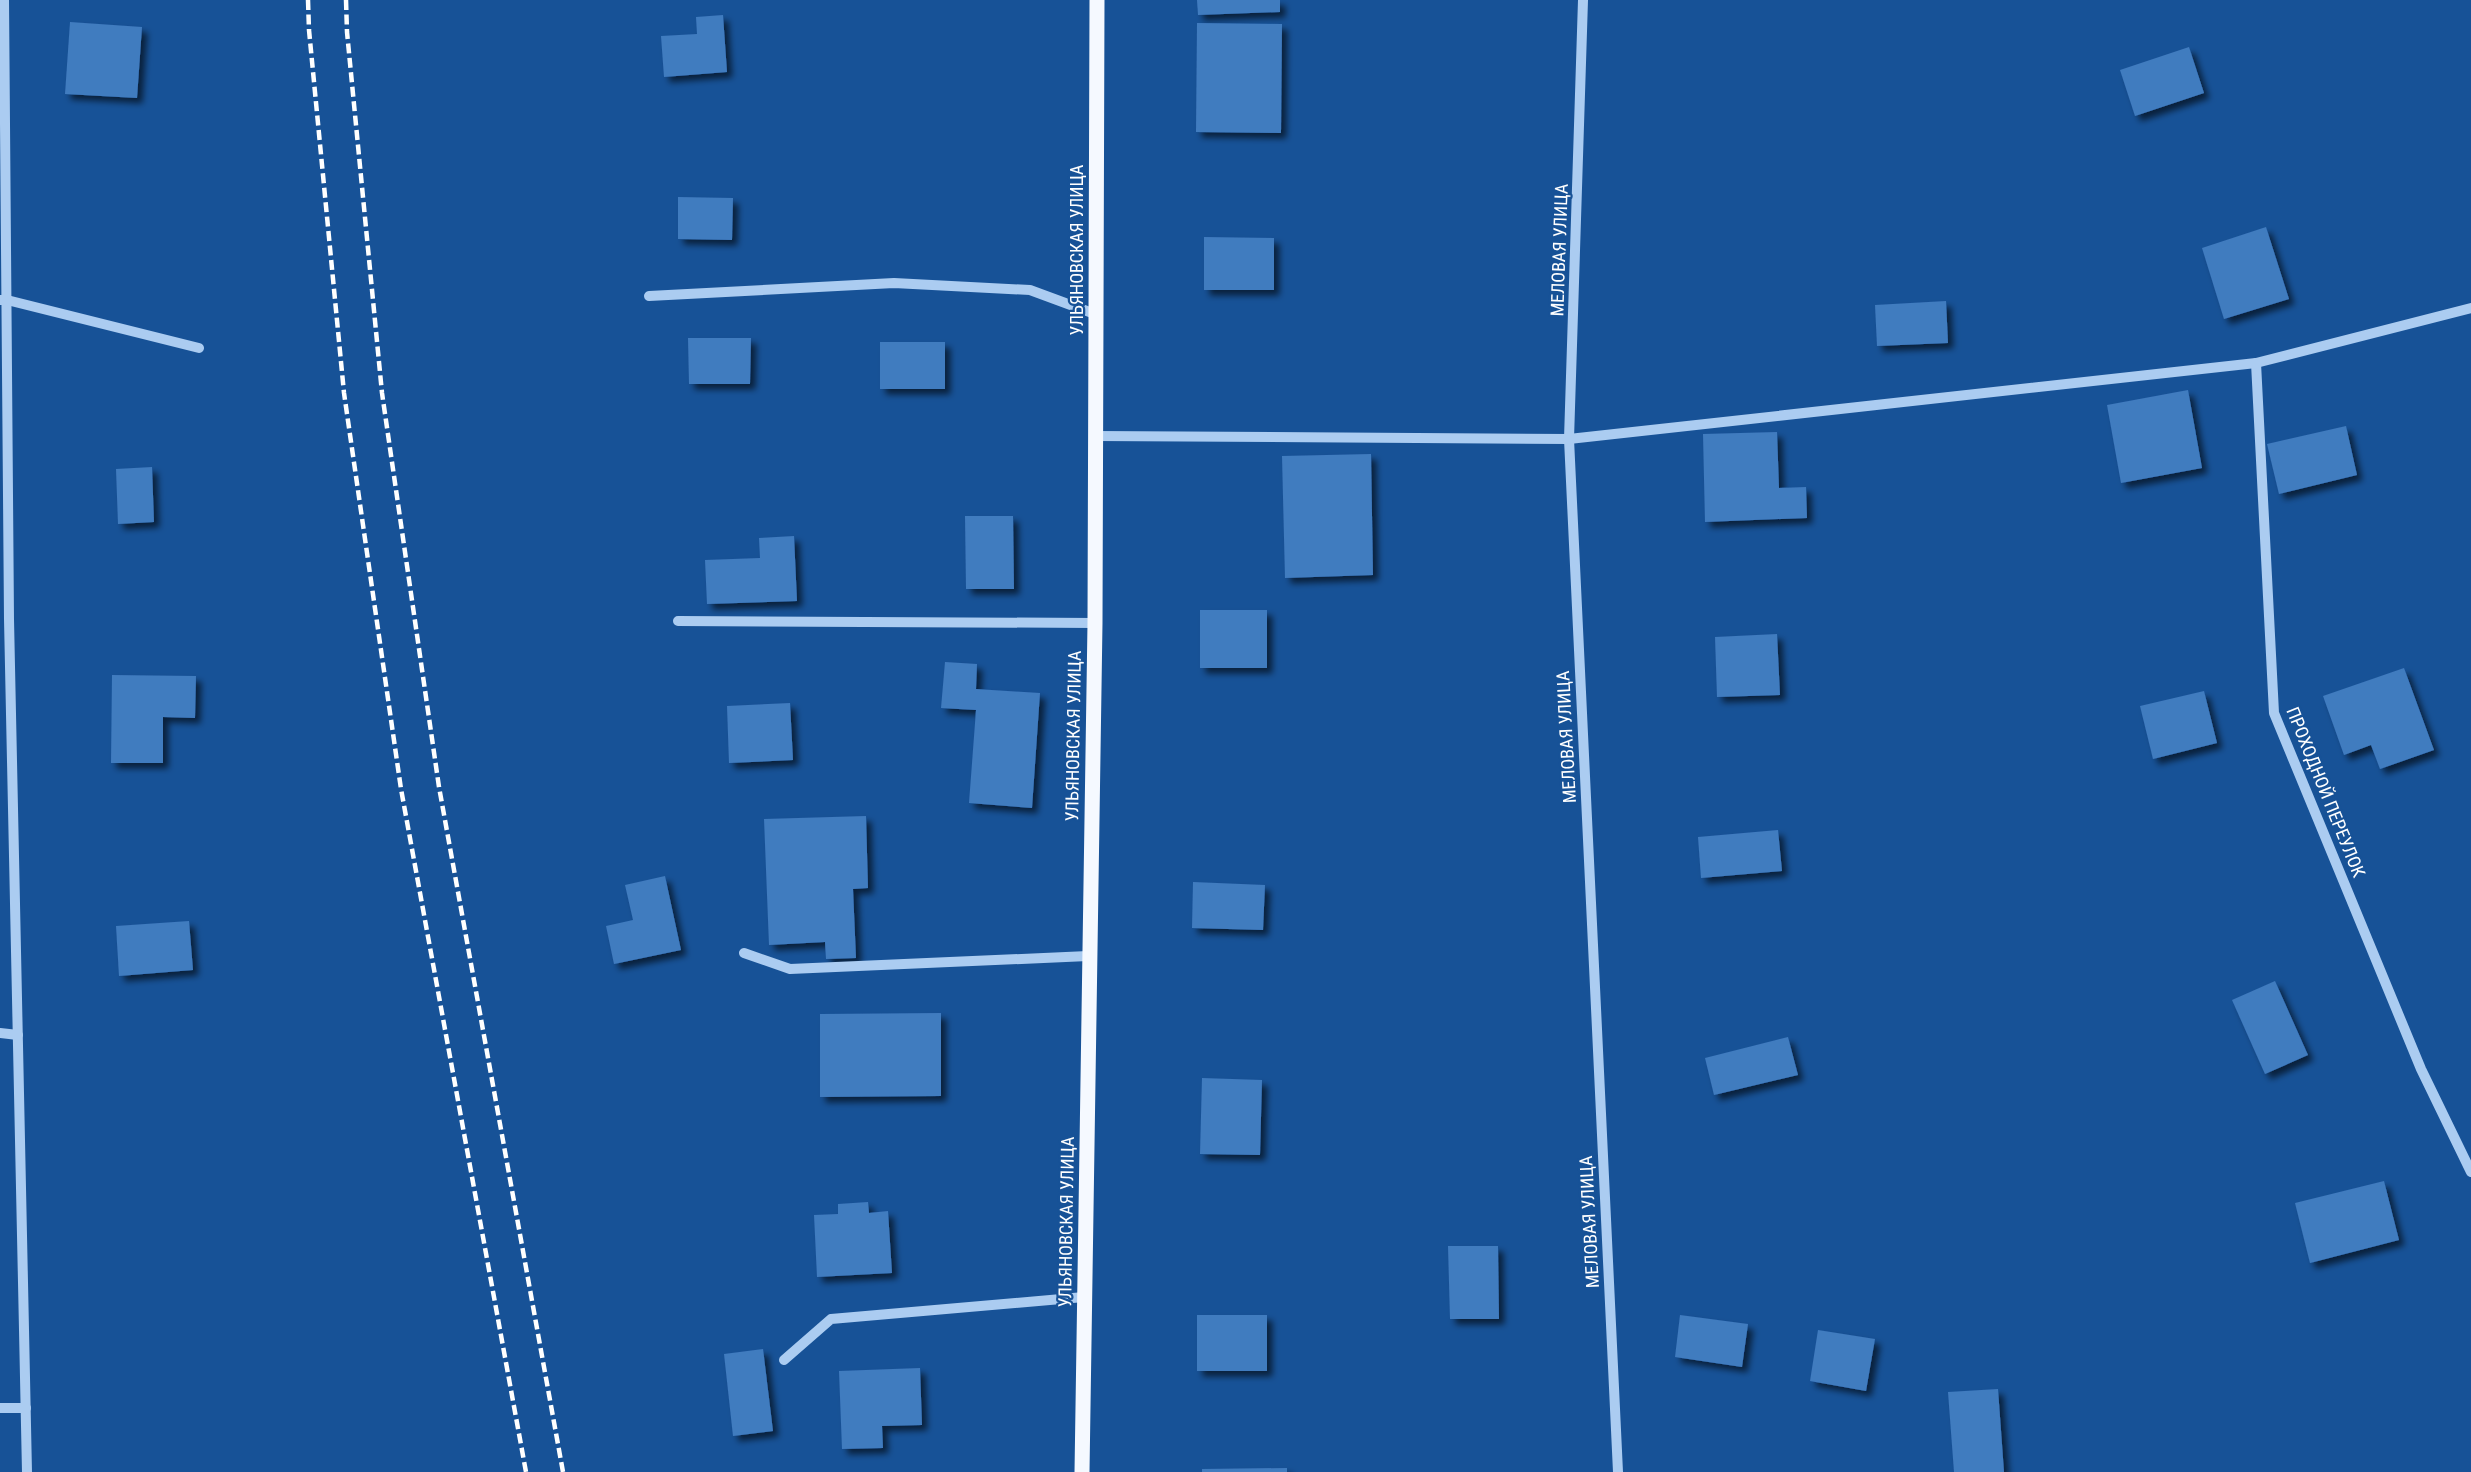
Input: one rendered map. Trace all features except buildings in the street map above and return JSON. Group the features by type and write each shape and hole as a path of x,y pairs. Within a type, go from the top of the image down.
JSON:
{"main road":[{"name":"УЛЬЯНОВСКАЯ УЛИЦА","path":"1082,1472 1095,623 1097,0"}],"street":[{"path":"4,0 5,651 18,1035 27,1472"},
{"name":"МЕЛОВАЯ УЛИЦА","path":"1583,0 1569,439 1618,1472"},
{"path":"650,296 905,284 1030,290 1095,314"},
{"path":"3,300 199,348"},
{"path":"1095,436 1569,439 2256,363 2471,308"},
{"name":"ПРОХОДНОЙ ПЕРЕУЛОК","path":"2256,363 2274,713 2421,1069 2471,1172"},
{"path":"678,621 1095,623"},
{"path":"744,953 790,969 1089,956"},
{"path":"0,1033 18,1035"},
{"path":"784,1360 831,1319 1084,1297"},
{"path":"0,1408 26,1408"}],"railway":[{"path":"308,0 344,393 401,789 526,1472"},
{"path":"346,0 347,32 382,393 439,787 563,1472"}]}
